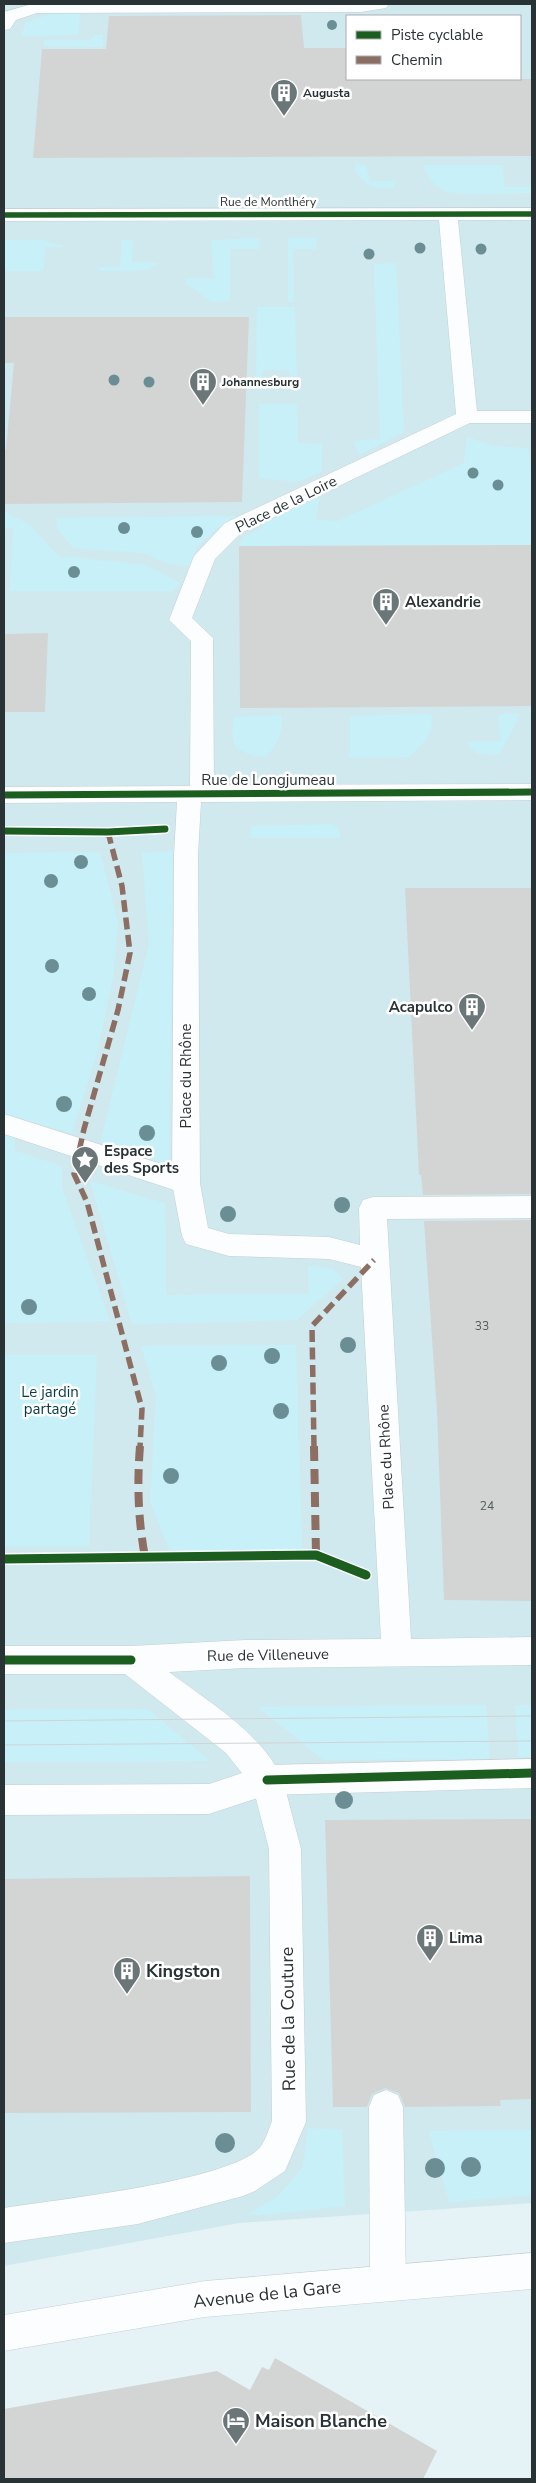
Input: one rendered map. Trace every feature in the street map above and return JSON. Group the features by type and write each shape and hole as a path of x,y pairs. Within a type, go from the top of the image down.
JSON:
{"street":[{"path":"4,25 9,16 36,8 361,7 380,4"},
{"path":"448,214 467,417"},
{"name":"Rue de Montlhéry","path":"4,215 532,214"},
{"name":"Place de la Loire","path":"195,794 202,638 180,620 205,556 233,528 467,417 532,417"},
{"name":"Rue de Longjumeau","path":"4,795 532,792"},
{"name":"Place du Rhône","path":"195,794 186,1183 196,1236 229,1245 329,1248 374,1260"},
{"path":"4,1124 186,1183"},
{"name":"Place du Rhône","path":"397,1653 374,1260 373,1208 532,1206"},
{"name":"Rue de Villeneuve","path":"4,1660 131,1660 245,1654 532,1651"},
{"name":"Rue de la Couture","path":"4,2225 138,2206 243,2179 273,2159 289,2122 285,1849 266,1780 237,1743 131,1660"},
{"path":"4,1800 208,1799 266,1780 532,1773"},
{"path":"386,2107 388,2282"},
{"name":"Avenue de la Gare","path":"4,2333 205,2299 388,2282 532,2272"}],"shaded area":[{"path":"4,4 532,4 532,2203 239,2223 4,2266"}],"green space":[{"path":"50,14 80,14 78,35 21,36 26,22"},
{"path":"93,35 103,35 103,47 44,46 44,40 91,40"},
{"path":"355,164 366,165 370,181 396,181 393,188 371,186 355,171"},
{"path":"424,165 503,165 504,187 531,187 532,193 479,194 449,192 432,182"},
{"path":"259,238 259,249 230,249 230,301 212,302 185,283 186,278 214,279 211,240"},
{"path":"288,238 317,238 316,249 293,249 294,302 288,302"},
{"path":"4,240 43,240 66,247 46,247 43,271 4,271"},
{"path":"122,240 133,240 132,262 158,263 144,270 101,271 96,267 120,267"},
{"path":"396,263 404,432 359,455 354,441 380,439 374,264"},
{"path":"257,307 295,307 297,387 291,387 289,370 263,370 260,386 256,386"},
{"path":"259,404 297,404 298,443 323,444 321,472 297,482 259,478"},
{"path":"467,437 492,446 528,448 532,479 532,545 239,546 243,537 263,528 262,521 319,495 316,520 338,521 464,463"},
{"path":"4,511 30,525 59,556 146,565 180,583 173,591 10,591 13,529 4,528"},
{"path":"237,516 217,529 196,548 190,566 165,563 143,553 73,548 57,528 57,518"},
{"path":"517,713 518,719 499,755 477,753 469,748 469,742 501,741 498,716 500,714"},
{"path":"431,714 431,727 427,738 409,757 349,758 350,716"},
{"path":"281,715 279,738 266,757 253,756 235,747 232,733 234,717"},
{"path":"332,824 339,829 341,838 249,838 252,826"},
{"path":"173,851 169,1165 100,1143 149,944 142,853"},
{"path":"100,852 118,922 114,973 97,1053 72,1134 16,1117 14,1150 62,1166 62,1188 110,1321 4,1323 4,853"},
{"path":"90,1181 165,1203 166,1295 309,1294 308,1265 333,1269 343,1279 297,1320 132,1324"},
{"path":"296,1345 302,1550 170,1552 150,1502 156,1395 141,1346"},
{"name":"Le jardin partagé","path":"4,1355 97,1355 89,1546 4,1546"},
{"path":"486,1705 490,1759 323,1760 258,1707"},
{"path":"515,1705 532,1705 532,1757 518,1757"},
{"path":"148,1709 210,1761 4,1762 4,1710"},
{"path":"308,2128 342,2130 345,2206 262,2215 249,2214 278,2196 303,2167"},
{"path":"532,2130 532,2195 449,2202 429,2131"}],"building":[{"name":"Augusta","path":"301,15 304,48 346,48 346,80 532,79 532,156 33,158 42,49 106,49 109,16"},
{"name":"Johannesburg","path":"4,317 249,317 242,502 4,504 4,449 6,449 14,363 4,363"},
{"name":"Alexandrie","path":"532,545 532,706 240,708 239,546"},
{"path":"48,633 45,712 4,712 4,634"},
{"name":"Acapulco","path":"405,888 532,888 532,1194 423,1195 421,1175 419,1175"},
{"path":"532,1220 532,1601 444,1600 437,1412 424,1221"},
{"name":"Lima","path":"532,1819 532,2099 500,2100 501,2106 405,2107 399,2093 385,2088 372,2094 367,2107 333,2107 325,1820"},
{"name":"Kingston","path":"250,1876 251,2112 4,2113 4,1879"},
{"name":"Maison Blanche","path":"275,2358 437,2451 423,2479 4,2479 4,2409 217,2371 250,2390 262,2367 269,2370"}],"tram line":[{"path":"4,1721 532,1716"},
{"path":"4,1745 532,1741"}],"marked path":[{"path":"108,832 122,886 130,953 118,1010 84,1129 74,1174 87,1202 142,1409 137,1491 139,1523 145,1557"},
{"path":"316,1555 312,1326 374,1260"}],"cycle path":[{"path":"4,215 532,214"},
{"path":"4,795 532,792"},
{"path":"4,831 108,832 165,829"},
{"path":"4,1559 316,1555 366,1575"},
{"path":"4,1660 131,1660"},
{"path":"267,1780 532,1773"}],"place":[{"name":"Augusta","path":"284,117"},
{"name":"Johannesburg","path":"203,406"},
{"name":"Alexandrie","path":"386,626"},
{"name":"Acapulco","path":"472,1031"},
{"name":"Espace des Sports","path":"85,1184"},
{"name":"Lima","path":"430,1962"},
{"name":"Kingston","path":"127,1995"},
{"name":"Maison Blanche","path":"236,2445"}]}
